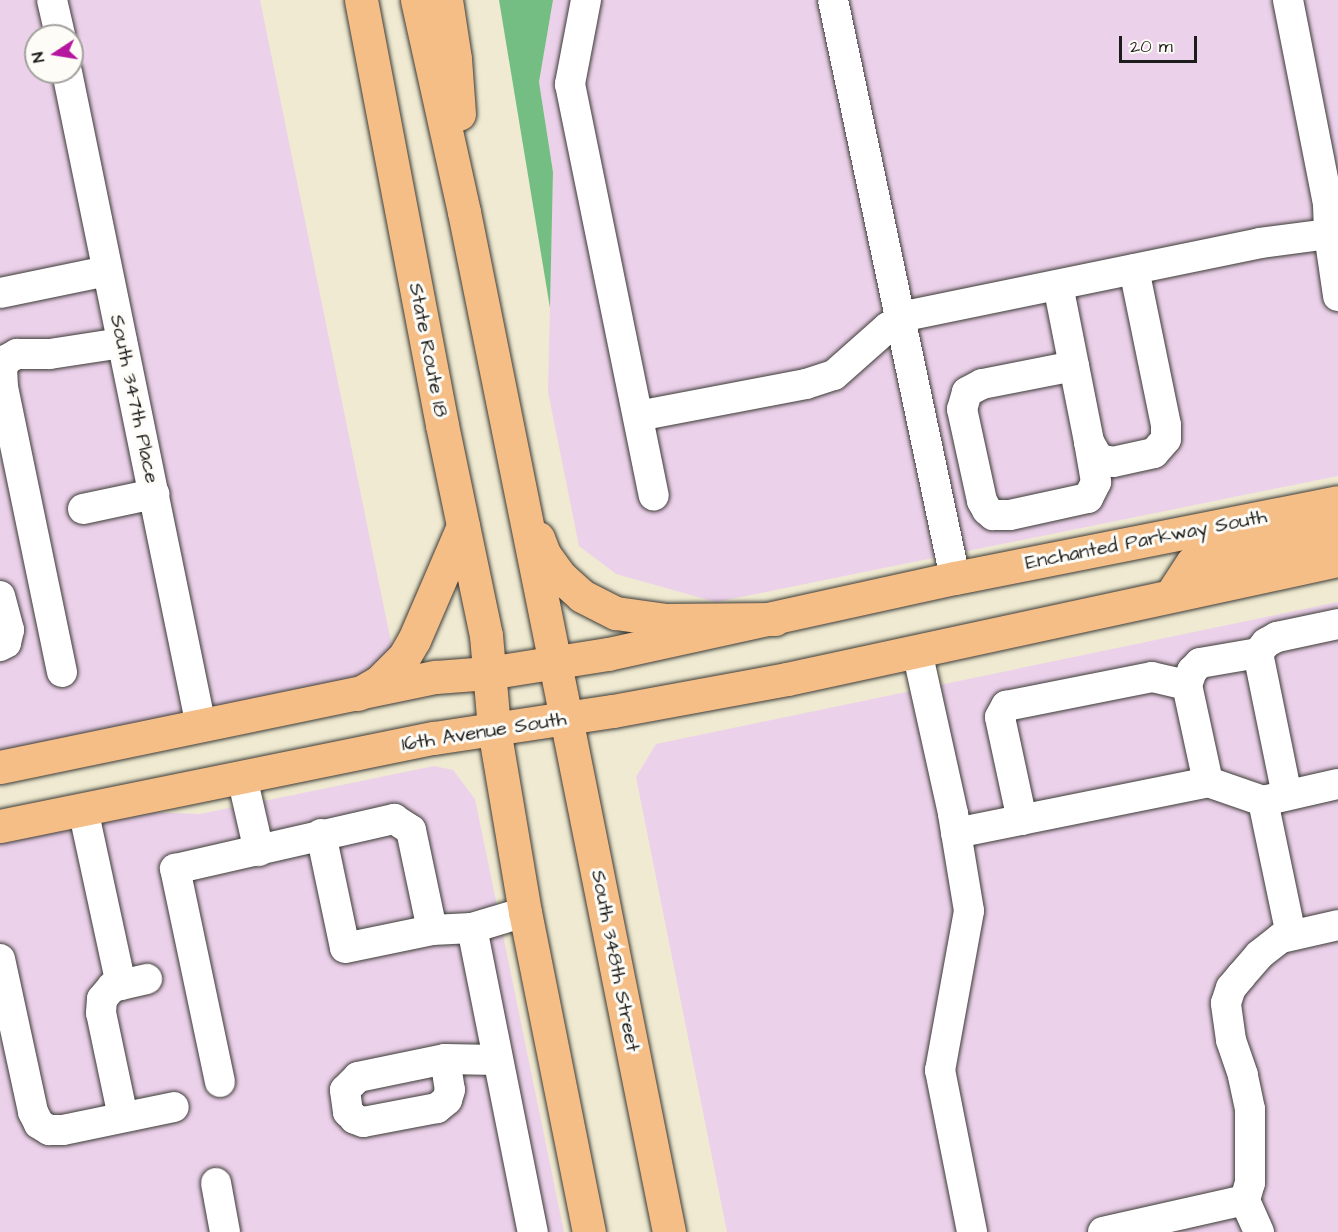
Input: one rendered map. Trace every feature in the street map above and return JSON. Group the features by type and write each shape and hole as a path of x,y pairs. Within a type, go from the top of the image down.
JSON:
{"main road":[{"name":"State Route 18","path":"361,0 486,635 491,700"},
{"path":"417,0 464,212 560,691"},
{"path":"446,0 455,59 464,212"},
{"path":"520,496 544,554 561,577 582,596 601,607 639,618 665,620 775,619"},
{"name":"Enchanted Parkway South","path":"954,578 1338,502"},
{"path":"358,694 380,682 404,657 414,640 463,526"},
{"path":"1171,595 1192,563 1277,540 1338,528"},
{"path":"1171,595 1338,560"},
{"name":"16th Avenue South","path":"0,766 436,677 491,700 560,691 775,619 954,578"},
{"name":"16th Avenue South","path":"0,826 242,777 491,700 560,691 787,679 1171,595"},
{"name":"South 348th Street","path":"560,691 669,1232"},
{"path":"491,700 525,912 589,1232"}],"street":[{"path":"52,0 57,24"},
{"path":"586,0 570,84 654,496"},
{"path":"833,0 954,578"},
{"path":"1288,0 1335,238 1338,296"},
{"name":"South 347th Place","path":"69,84 201,726"},
{"path":"638,416 806,384 834,375 901,318 1260,243 1335,238"},
{"path":"1089,442 1099,459 1113,462 1154,453 1166,439 1166,425 1134,269"},
{"path":"0,293 107,271"},
{"path":"1058,285 1074,366 1089,442 1096,482 1088,498 1010,516 993,515 982,501 962,409 967,392 982,384 1074,366"},
{"path":"62,672 2,373 4,362 14,355 50,354 122,343"},
{"path":"82,509 154,494"},
{"path":"0,646 6,643 9,630 1,613"},
{"path":"1208,782 1187,685 1192,671 1200,663 1258,653 1266,643 1276,637 1338,624"},
{"path":"916,651 956,833 969,911 940,1070 972,1232"},
{"path":"1258,653 1290,936"},
{"path":"1022,820 1000,717 1006,706 1152,677 1187,685"},
{"path":"242,777 259,851"},
{"path":"956,833 1208,782 1275,798 1338,784"},
{"path":"83,809 134,982 105,992 100,1007 123,1117"},
{"path":"220,1082 176,869 394,819 411,830 432,930"},
{"path":"321,834 345,948 432,930 472,928 525,912"},
{"path":"1259,1232 1245,1200 1250,1183 1250,1109 1243,1075 1231,1040 1226,1003 1231,988 1259,955 1281,938 1338,925"},
{"path":"472,928 497,1060 525,1231"},
{"path":"0,959 33,1112 39,1124 53,1130 174,1107"},
{"path":"445,1059 497,1060"},
{"path":"216,1184 225,1232"},
{"path":"1103,1232 1245,1200"}],"shaded area":[{"path":"0,0 260,0 392,647 378,663 355,678 0,755"},
{"path":"553,0 1338,0 1338,476 716,602 616,574 579,546 548,392 553,172 539,82"},
{"path":"1338,602 1338,1232 727,1232 636,777 656,744"},
{"path":"434,766 453,770 475,799 564,1232 0,1232 0,842 150,812 200,814"}],"green space":[{"path":"499,0 553,0 539,82 553,172 550,308"}]}
